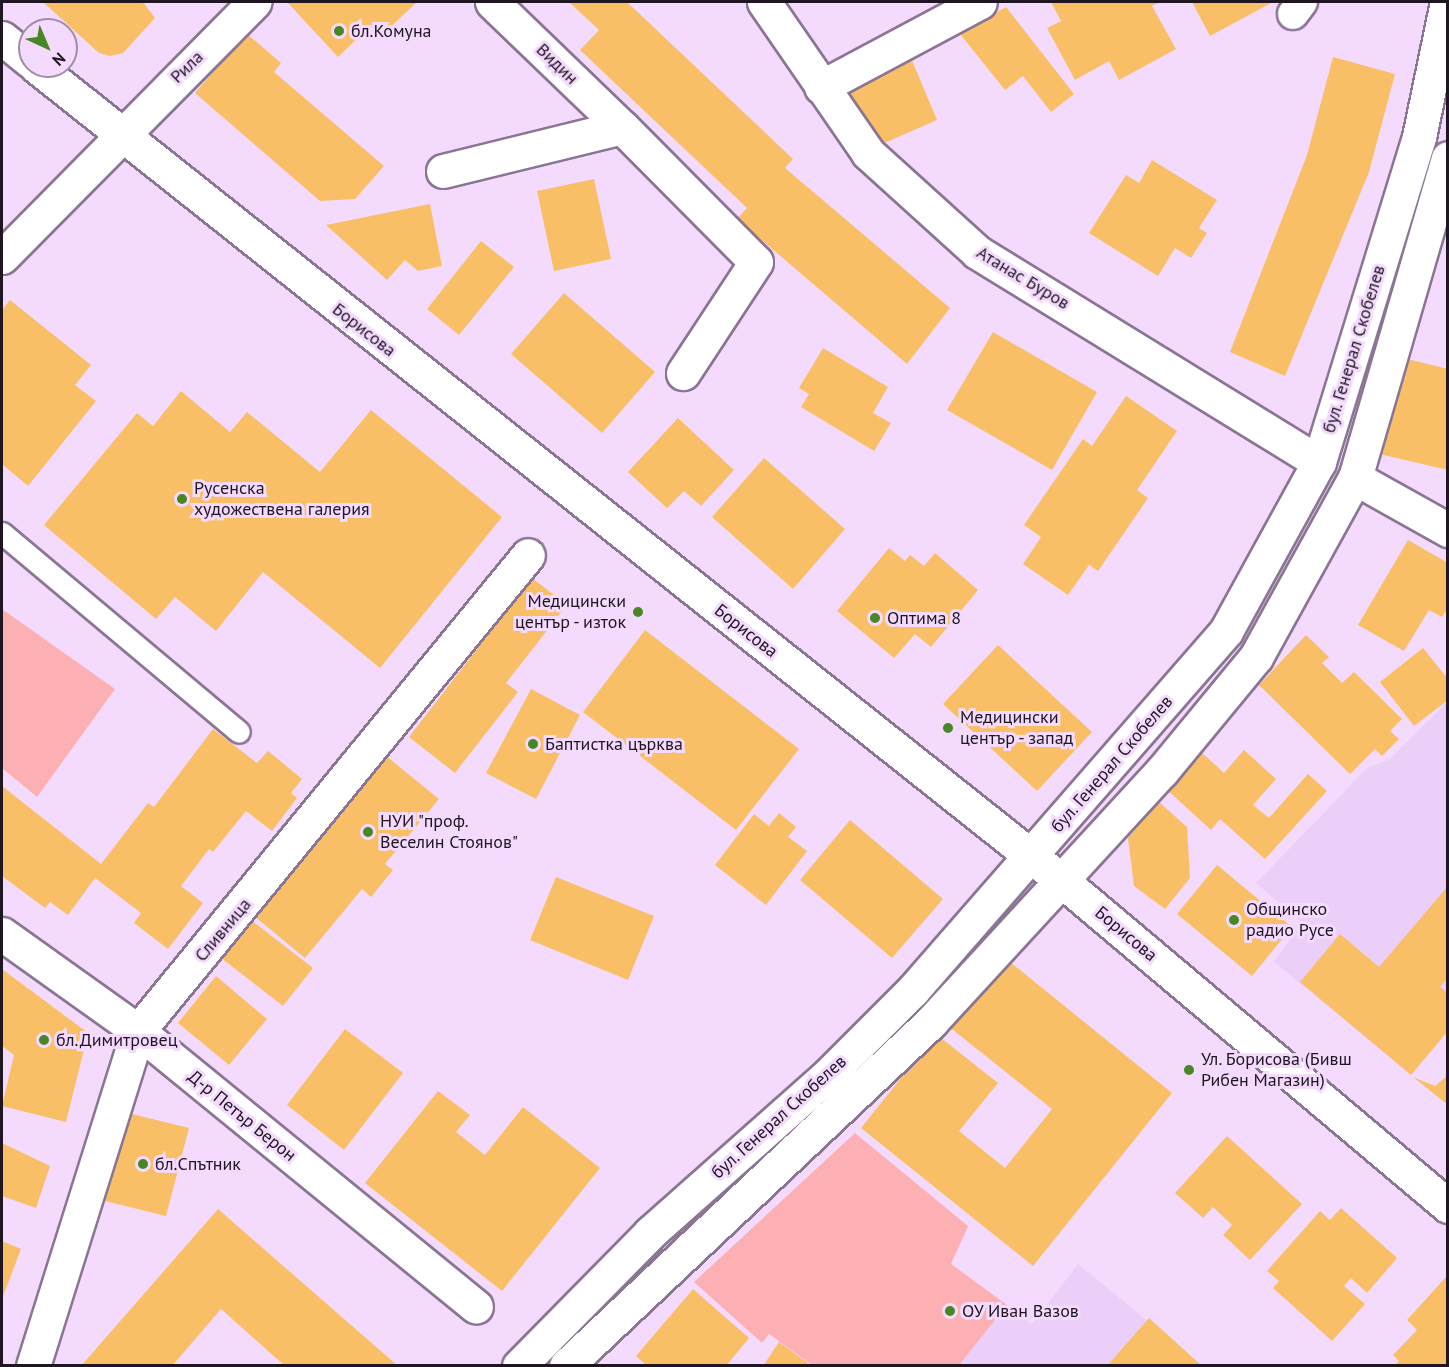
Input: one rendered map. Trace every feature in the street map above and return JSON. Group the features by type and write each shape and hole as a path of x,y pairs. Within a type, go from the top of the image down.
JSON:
{"main road":[{"name":"Рила","path":"2,256 119,134 254,2"},
{"name":"Видин","path":"492,2 622,127 756,262 683,373"},
{"name":"Атанас Буров","path":"764,2 867,153 976,252 1319,462"},
{"path":"821,87 980,2"},
{"name":"бул. Генерал Скобелев","path":"519,1365 650,1233 828,1075 1032,857 1226,632 1319,462 1419,137 1448,2"},
{"path":"2,38 18,51"},
{"name":"Борисова","path":"51,78 1061,880 1448,1206"},
{"path":"443,171 622,127"},
{"name":"бул. Генерал Скобелев","path":"566,1365 853,1100 1061,880 1256,657 1355,478 1448,158"},
{"path":"1355,478 1448,530"},
{"name":"Сливница","path":"33,1365 138,1031 528,555"},
{"name":"Д-р Петър Берон","path":"2,934 138,1031 476,1307"}],"lane":[{"path":"2,533 239,732"}],"shaded area":[{"path":"2,609 115,689 37,797 2,768"},
{"path":"1447,702 1447,1028 1411,1075 1274,962 1302,923 1256,883 1368,767 1389,760"},
{"path":"855,1133 968,1226 951,1264 1007,1305 959,1365 812,1365 769,1334 762,1343 694,1282"},
{"name":"ОУ Иван Вазов","path":"935,1253 1032,1324 1078,1264 1202,1365 812,1365 779,1342"}],"building":[{"path":"43,2 143,2 155,18 123,53 110,56 99,53 78,34 78,18 61,18"},
{"name":"бл.Комуна","path":"287,2 417,2 381,36 370,26 338,57"},
{"path":"569,2 627,2 793,159 785,168 950,308 907,364 737,219 747,208 580,50 599,30"},
{"path":"1051,2 1160,2 1152,6 1176,49 1119,80 1109,61 1075,80 1047,28 1061,21"},
{"path":"1192,2 1273,2 1210,36"},
{"path":"1006,7 1074,94 1051,112 1023,76 1005,90 960,34"},
{"path":"246,33 281,63 274,72 384,166 355,199 320,201 195,93"},
{"path":"1333,57 1395,74 1369,172 1285,376 1230,352 1307,155"},
{"path":"911,58 937,120 873,148 847,86"},
{"path":"1152,160 1217,200 1199,228 1207,233 1191,258 1175,248 1158,276 1089,233 1126,175 1139,183"},
{"path":"594,179 611,259 554,271 537,191"},
{"path":"430,204 442,266 418,271 405,260 387,280 326,225"},
{"path":"481,241 514,267 459,335 427,309"},
{"path":"564,293 655,372 602,433 511,354"},
{"path":"10,300 91,365 75,385 96,401 28,486 2,464 2,310"},
{"path":"993,332 1097,392 1052,470 947,410"},
{"path":"823,348 888,387 873,413 891,423 874,451 801,407 809,394 799,388"},
{"path":"1399,357 1448,369 1448,470 1375,453"},
{"path":"181,391 230,432 247,412 320,472 371,410 502,517 380,668 263,572 216,631 175,597 156,619 44,525 137,413 153,426"},
{"path":"1126,396 1177,431 1137,490 1148,498 1098,571 1089,565 1068,595 1023,564 1041,537 1024,525 1083,439 1092,446"},
{"path":"678,418 734,470 701,506 684,491 667,508 628,472"},
{"path":"764,458 845,529 793,589 712,517"},
{"path":"1408,540 1448,563 1448,608 1442,617 1429,610 1404,651 1358,625"},
{"path":"889,548 905,561 910,555 924,566 935,553 978,590 931,647 915,634 894,658 837,611"},
{"path":"532,578 567,605 506,683 518,692 455,773 409,737"},
{"path":"645,630 799,749 736,830 583,712"},
{"path":"1306,635 1329,657 1322,663 1342,683 1354,672 1402,719 1390,731 1399,739 1382,756 1375,749 1350,774 1259,685"},
{"path":"998,645 1092,732 1037,791 943,704"},
{"path":"1423,648 1448,679 1448,700 1414,726 1380,682"},
{"name":"Баптистка църква","path":"531,689 580,715 536,799 486,773"},
{"path":"213,729 257,763 268,751 302,779 291,793 297,798 272,831 246,811 213,852 209,849 181,886 203,903 168,949 134,923 141,913 95,878 68,915 50,902 45,908 2,876 2,786 101,864 148,803 154,807"},
{"path":"1199,750 1224,773 1244,750 1276,779 1253,805 1269,818 1308,774 1327,791 1265,859 1220,819 1211,830 1165,788"},
{"name":"НУИ \"проф. Веселин Стоянов\"","path":"386,756 439,799 385,864 393,870 371,897 362,889 305,958 254,916"},
{"path":"1159,802 1187,827 1190,878 1165,909 1134,886 1128,838"},
{"path":"779,813 796,827 788,837 807,851 766,905 715,865 754,814 769,826"},
{"path":"850,820 943,899 892,958 800,880"},
{"name":"Общинско радио Русе","path":"1217,865 1292,927 1252,976 1177,914"},
{"path":"556,877 654,916 628,980 530,940"},
{"path":"1448,886 1448,978 1440,987 1448,993 1448,1031 1411,1075 1300,982 1340,934 1379,967"},
{"path":"251,920 313,968 283,1006 221,958"},
{"path":"999,953 1172,1093 1033,1266 861,1128 936,1034 998,1083 959,1131 1005,1168 1052,1109 943,1022"},
{"name":"бл.Димитровец","path":"2,969 88,1033 66,1122 2,1106 14,1055 2,1046"},
{"path":"216,976 267,1019 229,1065 178,1023"},
{"path":"345,1029 403,1073 344,1150 287,1105"},
{"path":"1448,1075 1448,1105 1413,1077 1435,1086"},
{"path":"438,1091 470,1115 456,1132 485,1155 523,1107 600,1168 502,1291 365,1183"},
{"name":"бл.Спътник","path":"120,1111 189,1128 166,1216 97,1199"},
{"path":"1227,1136 1302,1204 1250,1260 1223,1235 1232,1225 1213,1207 1203,1218 1175,1193"},
{"path":"2,1143 50,1166 36,1208 2,1196"},
{"path":"1341,1208 1397,1258 1367,1293 1351,1278 1344,1286 1365,1304 1332,1341 1273,1288 1279,1281 1267,1271 1320,1211 1330,1220"},
{"path":"218,1209 398,1366 285,1366 221,1309 172,1366 81,1366"},
{"path":"2,1241 21,1249 2,1299"},
{"path":"1446,1277 1448,1366 1394,1366 1399,1361 1393,1355 1417,1330 1407,1320"},
{"path":"693,1289 749,1338 726,1366 647,1366 636,1356"},
{"path":"1149,1318 1202,1366 1107,1366"},
{"path":"779,1342 812,1366 763,1366"}],"place":[{"name":"бл.Комуна","path":"339,31"},
{"name":"Русенска художествена галерия","path":"182,499"},
{"name":"Медицински център - изток","path":"638,612"},
{"name":"Оптима 8","path":"875,618"},
{"name":"Медицински център - запад","path":"948,728"},
{"name":"Баптистка църква","path":"533,744"},
{"name":"НУИ \"проф. Веселин Стоянов\"","path":"368,832"},
{"name":"Общинско радио Русе","path":"1234,920"},
{"name":"бл.Димитровец","path":"44,1040"},
{"name":"Ул. Борисова (Бивш Рибен Магазин)","path":"1189,1070"},
{"name":"бл.Спътник","path":"143,1164"},
{"name":"ОУ Иван Вазов","path":"950,1311"}]}
